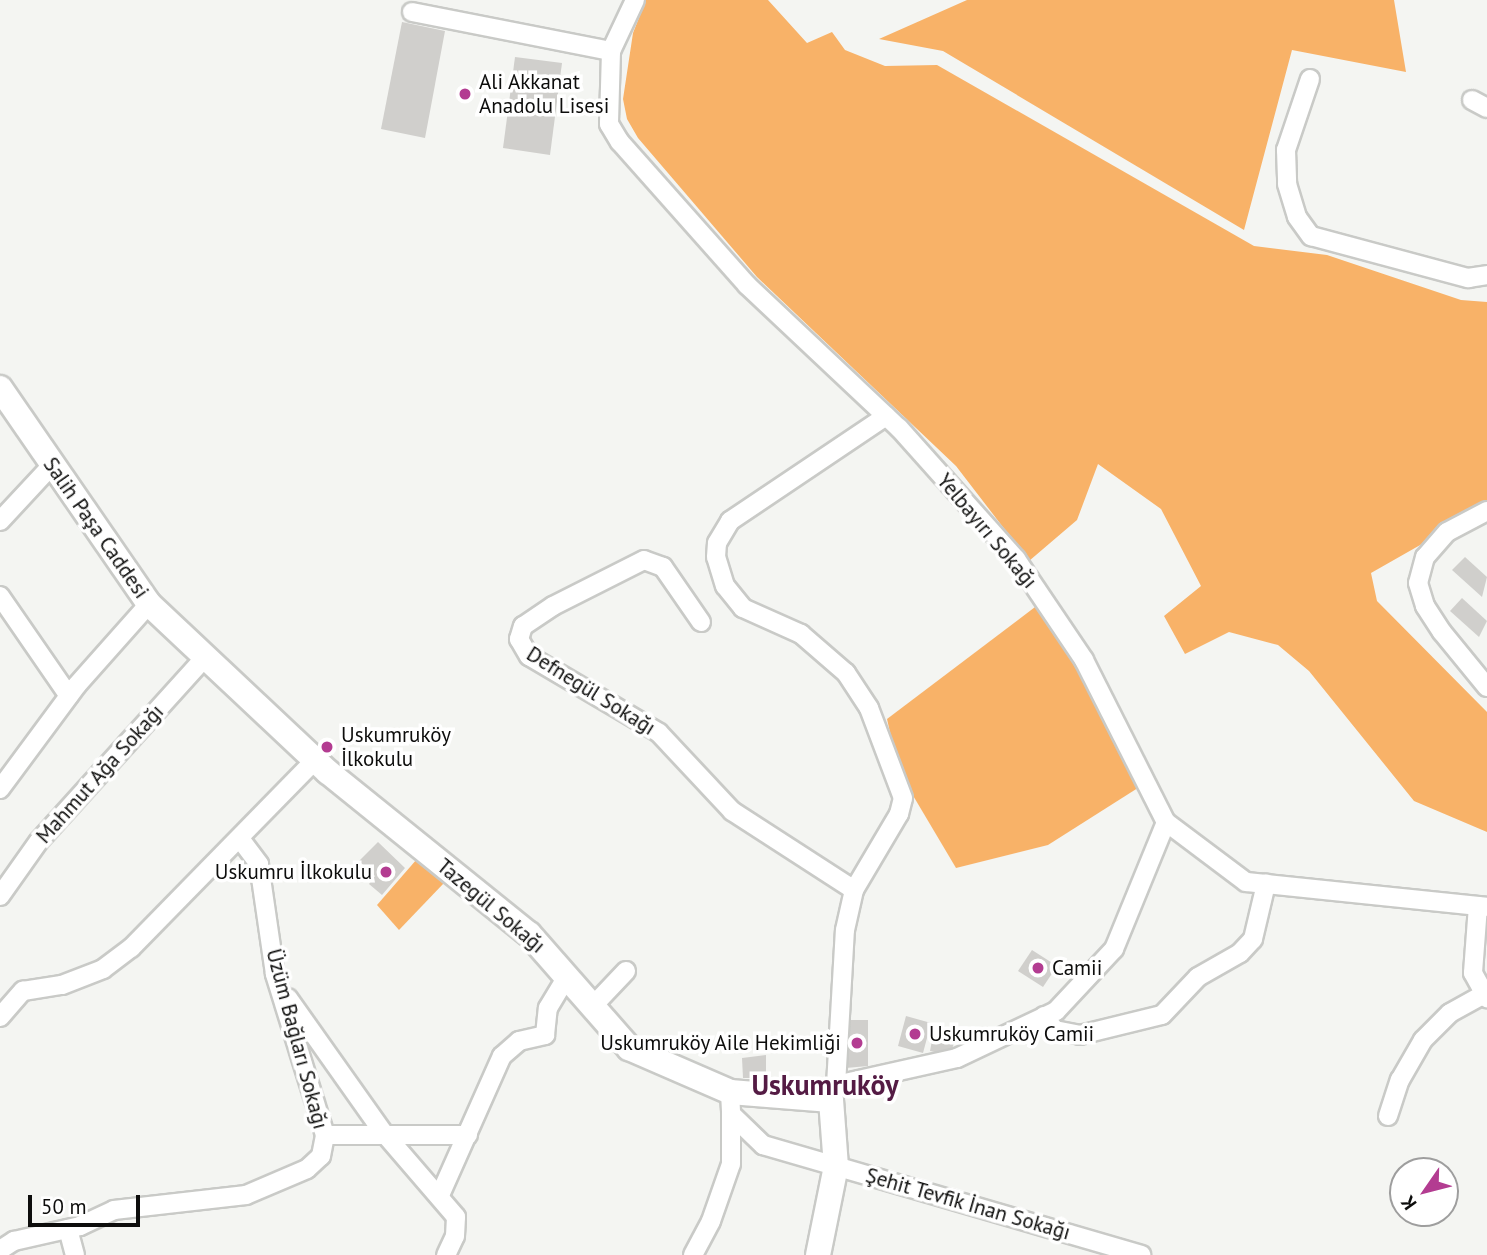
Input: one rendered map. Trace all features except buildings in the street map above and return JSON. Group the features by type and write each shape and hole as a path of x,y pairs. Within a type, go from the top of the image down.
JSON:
{"street":[{"name":"Yelbayırı Sokağı","path":"635,0 611,51 609,124 620,142 747,285 886,416 1016,559 1084,660 1166,822 1246,882 1483,907"},
{"path":"412,12 611,51"},
{"path":"1310,79 1286,150 1287,184 1297,216 1311,236 1468,278 1487,275"},
{"name":"Salih Paşa Caddesi","path":"0,388 149,604 205,657"},
{"path":"818,1255 836,1166 833,1092 845,930 854,890 899,814 903,798 869,708 846,673 817,646 752,614 733,598 716,557 717,543 730,521 886,416"},
{"path":"0,521 52,465"},
{"path":"1487,511 1447,532 1425,557 1418,583 1425,606 1441,632 1487,687"},
{"name":"Defnegül Sokağı","path":"701,622 663,566 644,560 553,606 523,626 519,639 529,656 659,733 732,811 854,890"},
{"path":"0,596 69,696"},
{"path":"0,789 69,696 149,604"},
{"name":"Tazegül Sokağı","path":"205,657 315,760 529,934 568,975 591,1008 629,1048 730,1103 833,1092 957,1059 1044,1016 1083,987 1114,949 1166,822"},
{"name":"Mahmut Ağa Sokağı","path":"0,895 39,841 205,657"},
{"path":"0,1017 23,991 62,985 103,969 131,948 241,840 315,760"},
{"name":"Üzüm Bağları Sokağı","path":"0,1250 14,1241 68,1229 114,1210 246,1195 307,1169 321,1156 325,1135 278,984 259,864 241,840"},
{"path":"1044,1016 1055,1030 1080,1035 1162,1015 1198,977 1240,953 1254,939 1263,914 1266,884"},
{"path":"1388,1116 1400,1080 1423,1040 1450,1013 1485,997 1473,973 1483,907"},
{"path":"591,1008 625,971"},
{"path":"440,1195 508,1048 545,1035 548,1008 568,975"},
{"path":"278,984 383,1132 440,1195 456,1217 455,1236 446,1255"},
{"path":"693,1255 711,1221 731,1164 730,1103"},
{"name":"Şehit Tevfik İnan Sokağı","path":"730,1103 764,1145 1141,1255"},
{"path":"325,1135 383,1132 468,1135"},
{"path":"68,1229 75,1255"}],"shaded area":[{"path":"646,0 768,0 807,43 832,32 845,50 885,66 937,65 1254,246 1327,255 1461,300 1487,302 1487,507 1371,573 1377,601 1487,712 1487,832 1414,801 1309,671 1278,645 1229,632 1185,654 1164,616 1201,586 1161,509 1098,464 1077,520 1029,561 956,466 757,277 638,138 627,119 623,99 633,33"},
{"path":"967,0 1394,0 1406,72 1292,50 1244,230 943,51 879,39"},
{"path":"1039,604 1091,689 1141,786 1048,845 956,868 899,772 887,719"},
{"path":"417,859 444,883 399,930 377,905"}],"place":[{"name":"Ali Akkanat Anadolu Lisesi","path":"465,94"},
{"name":"Uskumruköy İlkokulu","path":"327,747"},
{"name":"Uskumru İlkokulu","path":"386,872"},
{"name":"Camii","path":"1038,968"},
{"name":"Uskumruköy Camii","path":"915,1034"},
{"name":"Uskumruköy Aile Hekimliği","path":"857,1043"}],"district":[{"name":"Uskumruköy","path":"825,1085"}]}
